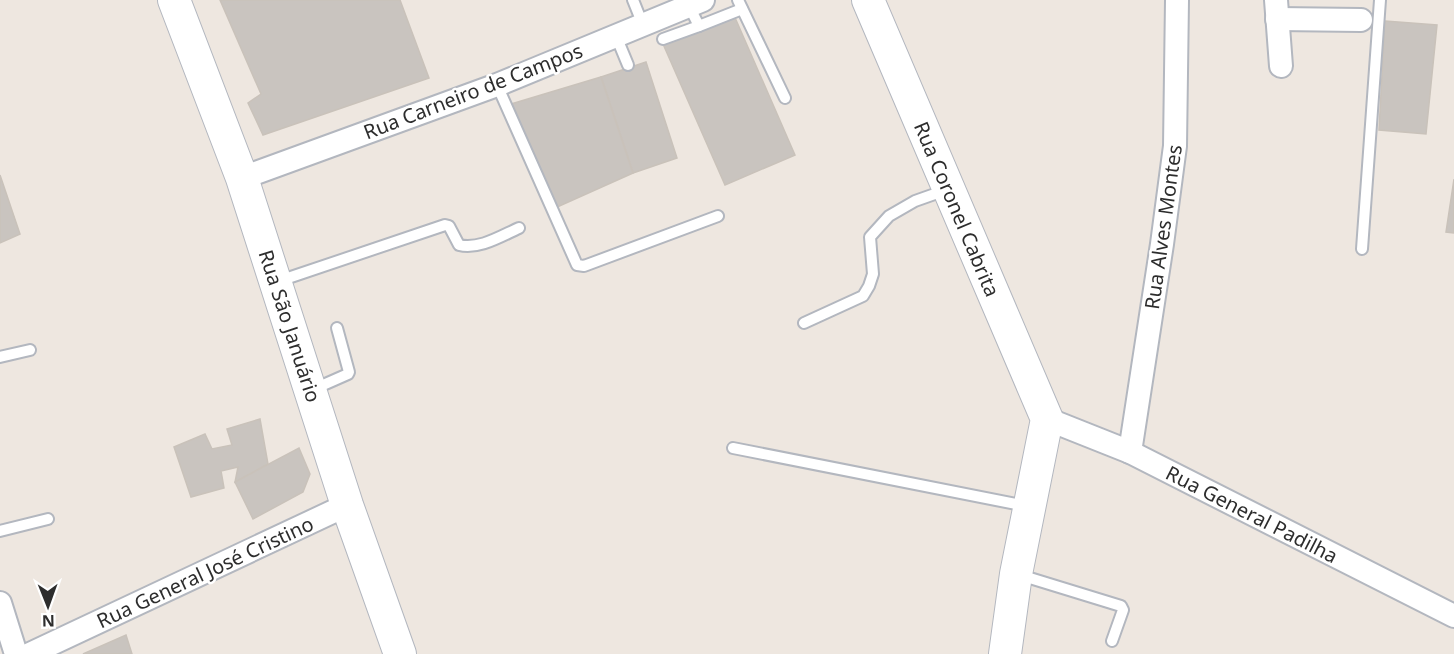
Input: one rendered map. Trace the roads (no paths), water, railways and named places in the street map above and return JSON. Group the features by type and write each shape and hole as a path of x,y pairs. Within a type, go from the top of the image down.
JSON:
{"street":[{"name":"Rua São Januário","path":"174,0 242,178 347,506 400,654"},
{"name":"Rua Coronel Cabrita","path":"868,0 1047,419"},
{"name":"Rua Alves Montes","path":"1130,452 1176,146 1177,0"},
{"name":"Rua Carneiro de Campos","path":"242,178 496,86 643,25 697,10"},
{"path":"1281,66 1277,10 1361,20"},
{"name":"Rua General Padilha","path":"1047,419 1130,452 1454,616"},
{"path":"1005,654 1016,574 1047,419"},
{"name":"Rua General José Cristino","path":"30,654 347,506"},
{"path":"0,603 16,654"}],"lane":[{"path":"633,0 643,25"},
{"path":"1362,249 1380,0"},
{"path":"663,39 697,10 740,4 785,98"},
{"path":"616,36 628,65"},
{"path":"496,86 577,265 584,266 718,216"},
{"path":"804,323 863,296 873,274 870,237 889,216 915,201 949,189"},
{"path":"276,282 444,225 449,226 459,245 464,246 477,246 519,228"},
{"path":"311,390 349,372 337,328"},
{"path":"0,357 30,350"},
{"path":"733,448 1030,506"},
{"path":"0,531 48,519"},
{"path":"1016,574 1121,606 1123,610 1112,641"}]}
